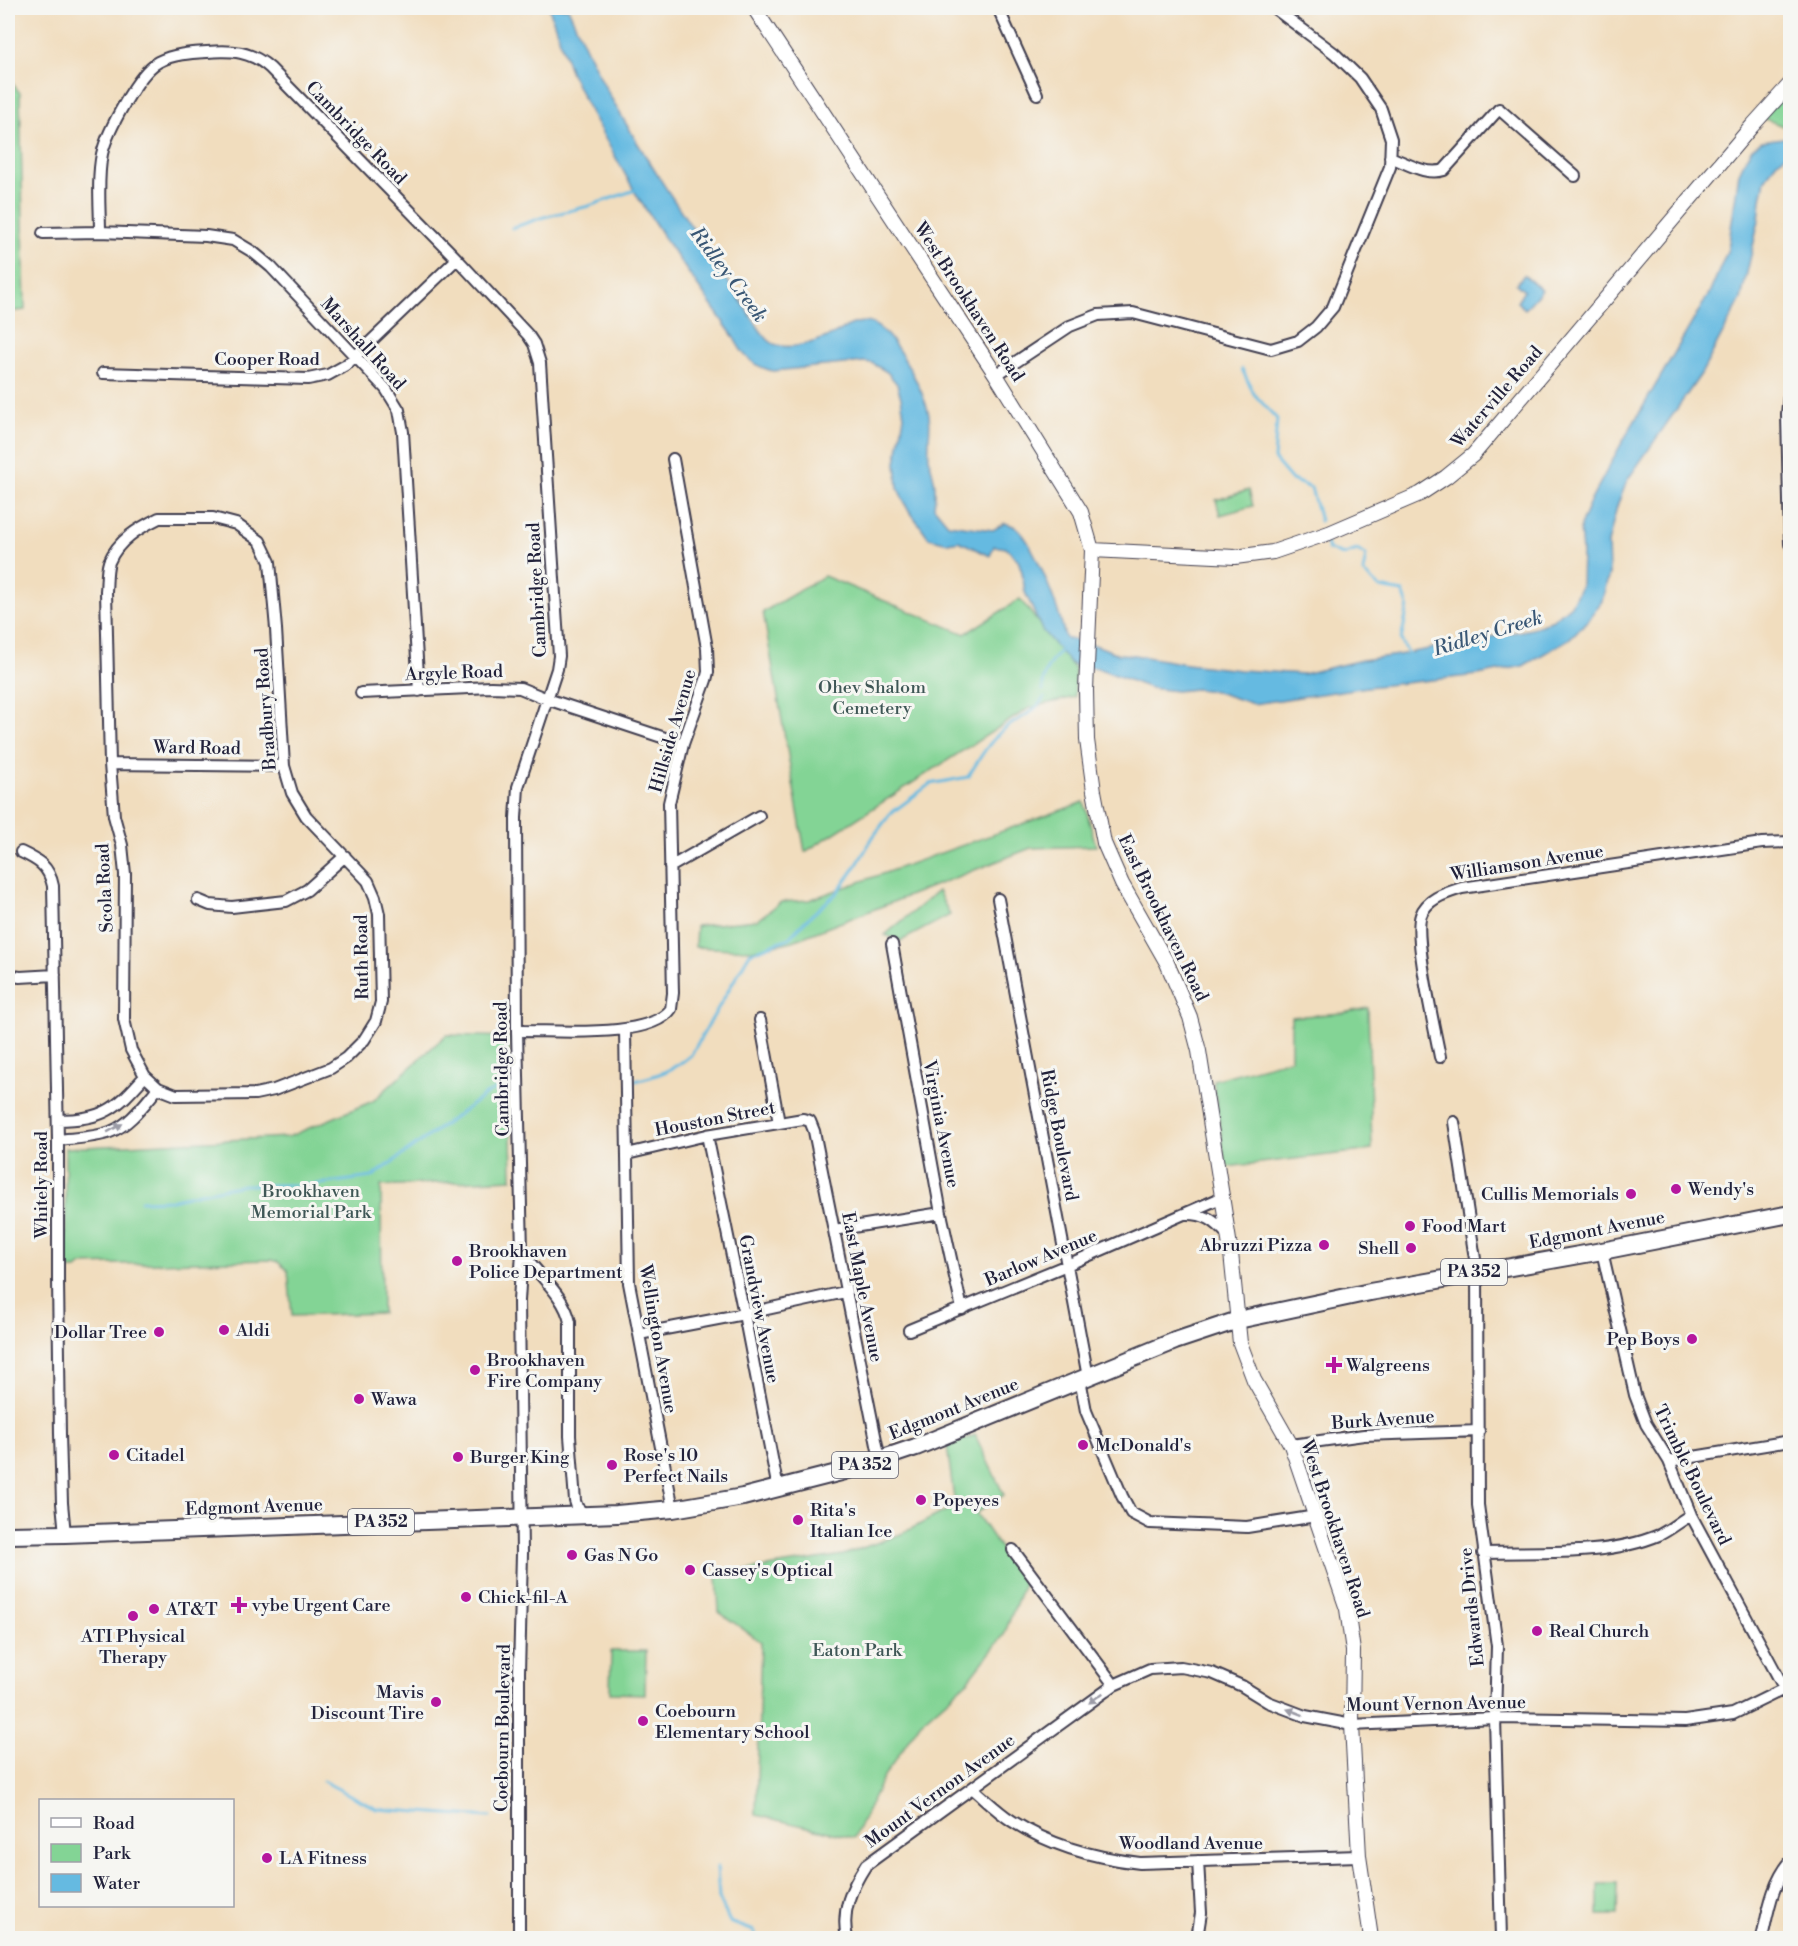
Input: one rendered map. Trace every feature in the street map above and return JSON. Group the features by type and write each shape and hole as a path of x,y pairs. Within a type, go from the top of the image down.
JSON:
{"main road":[{"name":"Edgmont Avenue","path":"8,1535 585,1515 673,1509 778,1489 880,1460 1186,1337 1238,1320 1325,1301 1791,1214"}],"street":[{"name":"West Brookhaven Road","path":"754,8 996,375 1081,512 1092,550 1089,638"},
{"path":"998,8 1037,94"},
{"path":"996,375 1070,326 1098,315 1133,314 1271,349 1298,341 1316,327 1333,307 1390,167 1391,139 1381,109 1360,78 1334,53 1276,8"},
{"name":"Cambridge Road","path":"100,232 102,153 136,82 151,67 168,57 227,51 247,53 270,68 457,259 534,344 540,363 559,638 557,669 518,787 516,819 517,1031 522,1252 519,1301 522,1517"},
{"name":"Waterville Road","path":"1092,550 1235,557 1273,552 1329,533 1420,494 1446,477 1473,455 1752,126 1791,84"},
{"path":"1390,157 1425,171 1435,173 1444,170 1499,109 1575,176"},
{"name":"Marshall Road","path":"43,233 100,232 206,236 233,240 253,252 271,267 394,400 402,420 419,692"},
{"name":"Cooper Road","path":"103,373 318,378 337,371 354,357 457,259"},
{"path":"1790,544 1787,414 1791,385"},
{"name":"Hillside Avenue","path":"625,1030 645,1026 671,1009 673,993 669,803 683,744 706,680 708,662 673,459"},
{"name":"Scola Road","path":"145,1076 131,1050 124,1020 125,874 122,845 114,816 110,764 106,591 108,564 118,546 138,528 159,518 213,518 236,524 260,541"},
{"name":"Bradbury Road","path":"260,541 270,562 284,766 292,793 306,816 345,856"},
{"name":"East Brookhaven Road","path":"1089,638 1087,740 1104,843 1122,884 1167,963 1190,1017 1199,1052 1223,1197 1238,1320"},
{"name":"Argyle Road","path":"361,693 491,687 520,688 683,744"},
{"name":"Ward Road","path":"110,764 284,766"},
{"path":"670,867 759,816"},
{"name":"Williamson Avenue","path":"1440,1057 1420,943 1420,915 1437,896 1462,888 1752,845 1791,842"},
{"name":"Whitely Road","path":"21,852 43,863 52,879 58,1120 59,1371 62,1503 65,1534"},
{"path":"198,900 210,905 232,907 286,901 307,890 345,856"},
{"name":"Ruth Road","path":"145,1076 158,1088 176,1095 255,1094 274,1090 331,1068 346,1058 364,1040 376,1021 381,1002 379,914 368,881 345,856"},
{"name":"Ridge Boulevard","path":"998,899 1067,1265 1084,1378 1086,1411 1131,1513 1150,1522 1247,1527 1316,1516"},
{"name":"Virginia Avenue","path":"892,944 941,1213 962,1309"},
{"path":"8,975 20,977 55,975"},
{"path":"760,1020 779,1123"},
{"path":"517,1031 625,1030"},
{"name":"Wellington Avenue","path":"625,1030 629,1283 673,1509"},
{"path":"58,1120 84,1120 102,1113 124,1100 145,1076"},
{"path":"58,1140 112,1132 133,1117 158,1088"},
{"name":"Houston Street","path":"627,1154 779,1123 803,1119 810,1121"},
{"name":"East Maple Avenue","path":"810,1121 814,1131 880,1460"},
{"name":"Edwards Drive","path":"1454,1122 1477,1272 1478,1505 1497,1646 1495,1718 1501,1938"},
{"name":"Grandview Avenue","path":"707,1136 778,1489"},
{"name":"Barlow Avenue","path":"909,1330 1223,1197"},
{"path":"834,1230 941,1213"},
{"path":"1185,1214 1196,1214 1208,1218 1228,1236"},
{"name":"Trimble Boulevard","path":"1602,1251 1635,1395 1646,1424 1669,1461 1691,1515 1788,1687 1791,1699"},
{"path":"522,1252 536,1272 559,1296 570,1322 570,1436 575,1501 577,1507 585,1515"},
{"path":"639,1334 845,1292"},
{"name":"West Brookhaven Road","path":"1238,1320 1240,1343 1249,1369 1291,1445 1347,1609 1353,1651 1352,1725 1359,1856 1371,1938"},
{"name":"Burk Avenue","path":"1291,1445 1364,1435 1479,1431"},
{"path":"1669,1461 1791,1441"},
{"path":"1483,1553 1596,1550 1625,1545 1660,1534 1691,1515"},
{"name":"Coebourn Boulevard","path":"519,1938 522,1517"},
{"path":"1012,1550 1114,1685"},
{"name":"Mount Vernon Avenue","path":"847,1938 845,1912 853,1885 866,1865 1114,1685 1150,1669 1181,1667 1212,1673 1242,1686 1268,1702 1305,1716 1352,1725 1495,1718 1685,1721 1733,1714 1788,1687"},
{"name":"Woodland Avenue","path":"972,1788 1010,1820 1074,1851 1109,1860 1140,1863 1359,1856"},
{"path":"1197,1938 1201,1913 1198,1861"},
{"path":"1762,1938 1773,1893 1781,1873 1791,1862"}],"green space":[{"path":"8,78 20,93 25,310 8,312"},
{"path":"1790,84 1790,129 1760,117"},
{"path":"1249,490 1253,506 1220,515 1216,500"},
{"name":"Ohev Shalom Cemetery","path":"824,576 965,634 1020,599 1075,669 1075,697 1029,708 805,852 763,612"},
{"path":"1084,802 1096,846 1031,848 793,941 752,950 695,947 696,926 757,920 781,902 809,900"},
{"path":"938,891 950,915 901,941 885,935"},
{"path":"1368,1008 1372,1150 1226,1167 1213,1080 1291,1059 1291,1017 1343,1013"},
{"name":"Brookhaven Memorial Park","path":"446,1035 509,1037 512,1179 381,1186 382,1313 292,1316 288,1271 278,1262 271,1260 82,1265 77,1269 66,1269 65,1148 288,1137 373,1101"},
{"name":"Eaton Park","path":"975,1435 1004,1495 976,1513 1024,1583 1004,1635 969,1680 920,1723 882,1780 854,1838 756,1815 761,1642 719,1612 717,1575 843,1555 901,1534 955,1506 947,1446"},
{"path":"611,1651 646,1651 645,1694 610,1693"},
{"path":"1598,1884 1618,1884 1617,1915 1598,1915"}],"water":[{"path":"549,8 568,8 601,79 648,161 767,339 783,346 804,345 859,322 874,325 884,332 903,356 927,407 930,420 929,458 935,487 934,507 948,524 993,530 1005,523 1018,529 1032,549 1046,581 1065,638 1098,646 1118,654 1187,664 1303,674 1362,660 1532,629 1553,620 1571,605 1581,586 1580,526 1620,446 1710,292 1728,249 1739,173 1746,158 1752,148 1762,141 1790,137 1790,152 1776,162 1765,180 1759,220 1741,299 1701,374 1628,479 1617,506 1608,543 1609,574 1602,601 1588,621 1569,639 1523,666 1478,675 1367,687 1253,704 1214,691 1150,688 1097,668 1070,663 1042,630 1025,592 1018,560 1006,548 994,546 990,556 959,541 948,543 929,538 906,506 898,488 896,463 904,416 897,384 887,372 872,363 773,371 753,363 744,354 639,199 570,71"},
{"path":"1524,275 1542,290 1525,309 1517,302 1524,291 1516,284"}],"waterway":[{"path":"512,228 638,189"},
{"path":"1242,369 1254,394 1277,419 1274,459 1292,480 1311,488 1320,521"},
{"path":"1325,540 1328,549 1343,555 1357,550 1366,555 1363,572 1380,588 1403,592 1408,606 1401,640 1409,655"},
{"path":"1043,690 1048,668 1061,650"},
{"path":"635,1081 665,1072 691,1055 750,953 789,938 837,893 890,814 930,784 968,777 998,735 1040,704 1044,698"},
{"path":"141,1201 171,1200 244,1185 312,1185 372,1177 488,1093 506,1085"},
{"path":"323,1781 377,1809 490,1817"},
{"path":"717,1867 719,1898 730,1922 754,1931 757,1938"}],"place":[{"name":"Wendy's","path":"1676,1189"},
{"name":"Cullis Memorials","path":"1631,1194"},
{"name":"Food Mart","path":"1410,1226"},
{"name":"Abruzzi Pizza","path":"1324,1245"},
{"name":"Shell","path":"1411,1248"},
{"name":"Brookhaven Police Department","path":"457,1261"},
{"name":"Aldi","path":"224,1330"},
{"name":"Dollar Tree","path":"159,1332"},
{"name":"Pep Boys","path":"1692,1339"},
{"name":"Walgreens","path":"1334,1365"},
{"name":"Brookhaven Fire Company","path":"475,1370"},
{"name":"Wawa","path":"359,1399"},
{"name":"McDonald's","path":"1083,1445"},
{"name":"Citadel","path":"114,1455"},
{"name":"Burger King","path":"458,1457"},
{"name":"Rose's 10 Perfect Nails","path":"612,1465"},
{"name":"Popeyes","path":"921,1500"},
{"name":"Rita's Italian Ice","path":"798,1520"},
{"name":"Gas N Go","path":"572,1555"},
{"name":"Cassey's Optical","path":"690,1570"},
{"name":"Chick-fil-A","path":"466,1597"},
{"name":"vybe Urgent Care","path":"239,1605"},
{"name":"AT&T","path":"154,1609"},
{"name":"ATI Physical Therapy","path":"133,1616"},
{"name":"Real Church","path":"1537,1631"},
{"name":"Mavis Discount Tire","path":"436,1702"},
{"name":"Coebourn Elementary School","path":"643,1721"},
{"name":"LA Fitness","path":"267,1858"}],"water label":[{"name":"Ridley Creek","path":"728,275"},
{"name":"Ridley Creek","path":"1488,634"}]}
